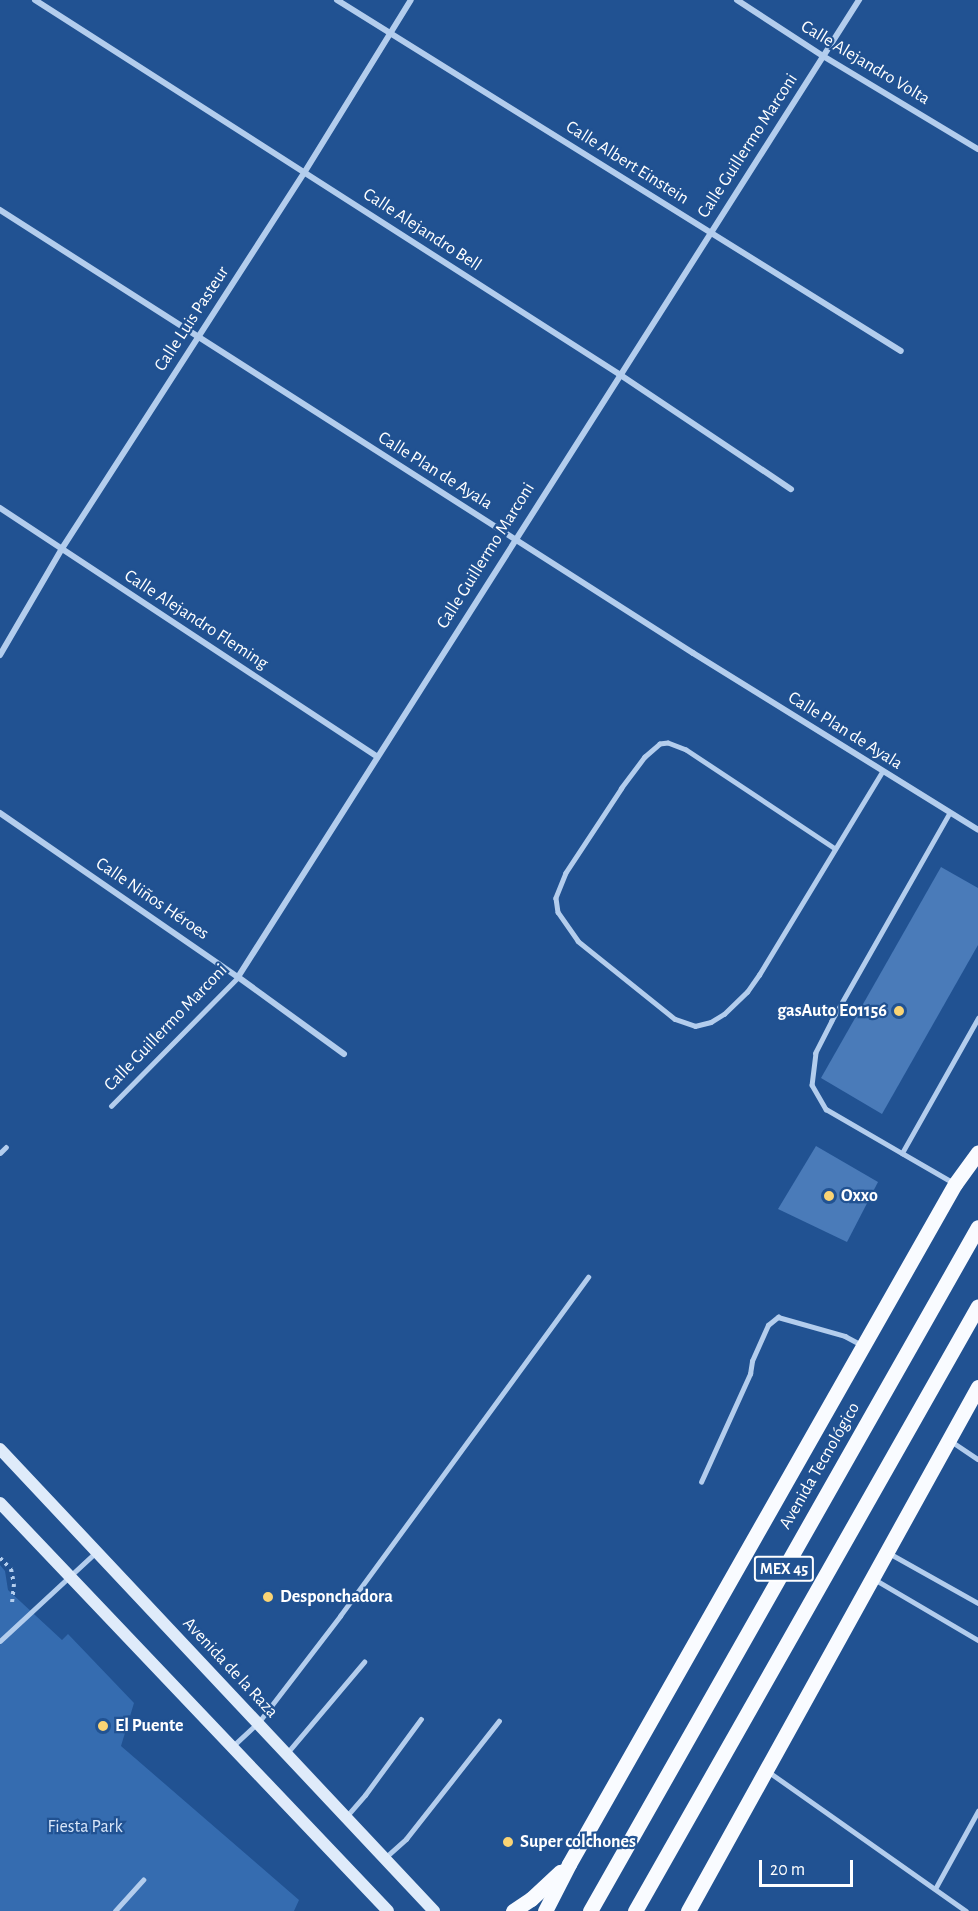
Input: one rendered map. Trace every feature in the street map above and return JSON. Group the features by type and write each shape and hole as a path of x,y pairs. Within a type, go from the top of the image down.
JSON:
{"main road":[{"path":"545,1911 569,1864 955,1184 978,1152"},
{"name":"Avenida Tecnológico","path":"590,1911 978,1227"},
{"name":"MEX 45","path":"635,1911 978,1306"},
{"path":"688,1911 978,1387"},
{"name":"Avenida de la Raza","path":"0,1449 434,1911"},
{"path":"0,1503 388,1911"},
{"path":"513,1911 531,1899 569,1864"}],"street":[{"name":"Calle Alejandro Bell","path":"35,0 620,374 791,489"},
{"name":"Calle Albert Einstein","path":"337,0 901,351"},
{"name":"Calle Luis Pasteur","path":"0,655 61,550 304,173 411,0"},
{"name":"Calle Alejandro Volta","path":"737,0 823,56 978,148"},
{"name":"Calle Guillermo Marconi","path":"238,977 376,756 859,0"},
{"name":"Calle Plan de Ayala","path":"0,210 514,540 978,830"},
{"name":"Calle Alejandro Fleming","path":"0,508 376,756"},
{"name":"Calle Niños Héroes","path":"0,813 238,977 344,1054"}],"lane":[{"path":"835,849 686,750 669,743 660,744 645,757 622,788 566,873 556,898 558,912 578,941 675,1019 695,1026 711,1022 724,1014 747,992 835,849 882,772"},
{"path":"950,813 832,1021 812,1068 812,1085 826,1109 955,1184"},
{"name":"Calle Guillermo Marconi","path":"111,1106 238,977"},
{"path":"902,1153 978,1018"},
{"path":"0,1153 6,1147"},
{"path":"233,1746 258,1723 588,1277"},
{"path":"701,1482 750,1374 752,1361 768,1325 777,1317 845,1336 864,1345"},
{"path":"949,1440 978,1459"},
{"path":"0,1641 96,1552"},
{"path":"886,1552 978,1603"},
{"path":"872,1578 978,1640"},
{"path":"287,1753 363,1662"},
{"path":"346,1817 421,1719"},
{"path":"385,1859 406,1839 499,1721"},
{"path":"767,1771 966,1911"},
{"path":"935,1888 978,1811"},
{"path":"115,1911 143,1880"}],"path":[{"path":"0,1558 10,1569 14,1584 11,1610"}],"green space":[{"name":"Fiesta Park","path":"0,1565 5,1571 8,1590 62,1640 68,1634 134,1703 121,1746 299,1900 294,1911 0,1911"}],"building":[{"name":"gasAuto E01156","path":"941,867 978,888 978,945 882,1114 821,1078"},
{"name":"Oxxo","path":"816,1146 878,1182 847,1242 778,1209"}],"place":[{"name":"gasAuto E01156","path":"899,1011"},
{"name":"Oxxo","path":"829,1196"},
{"name":"Desponchadora","path":"268,1597"},
{"name":"El Puente","path":"103,1726"},
{"name":"Super colchones","path":"508,1842"}]}
